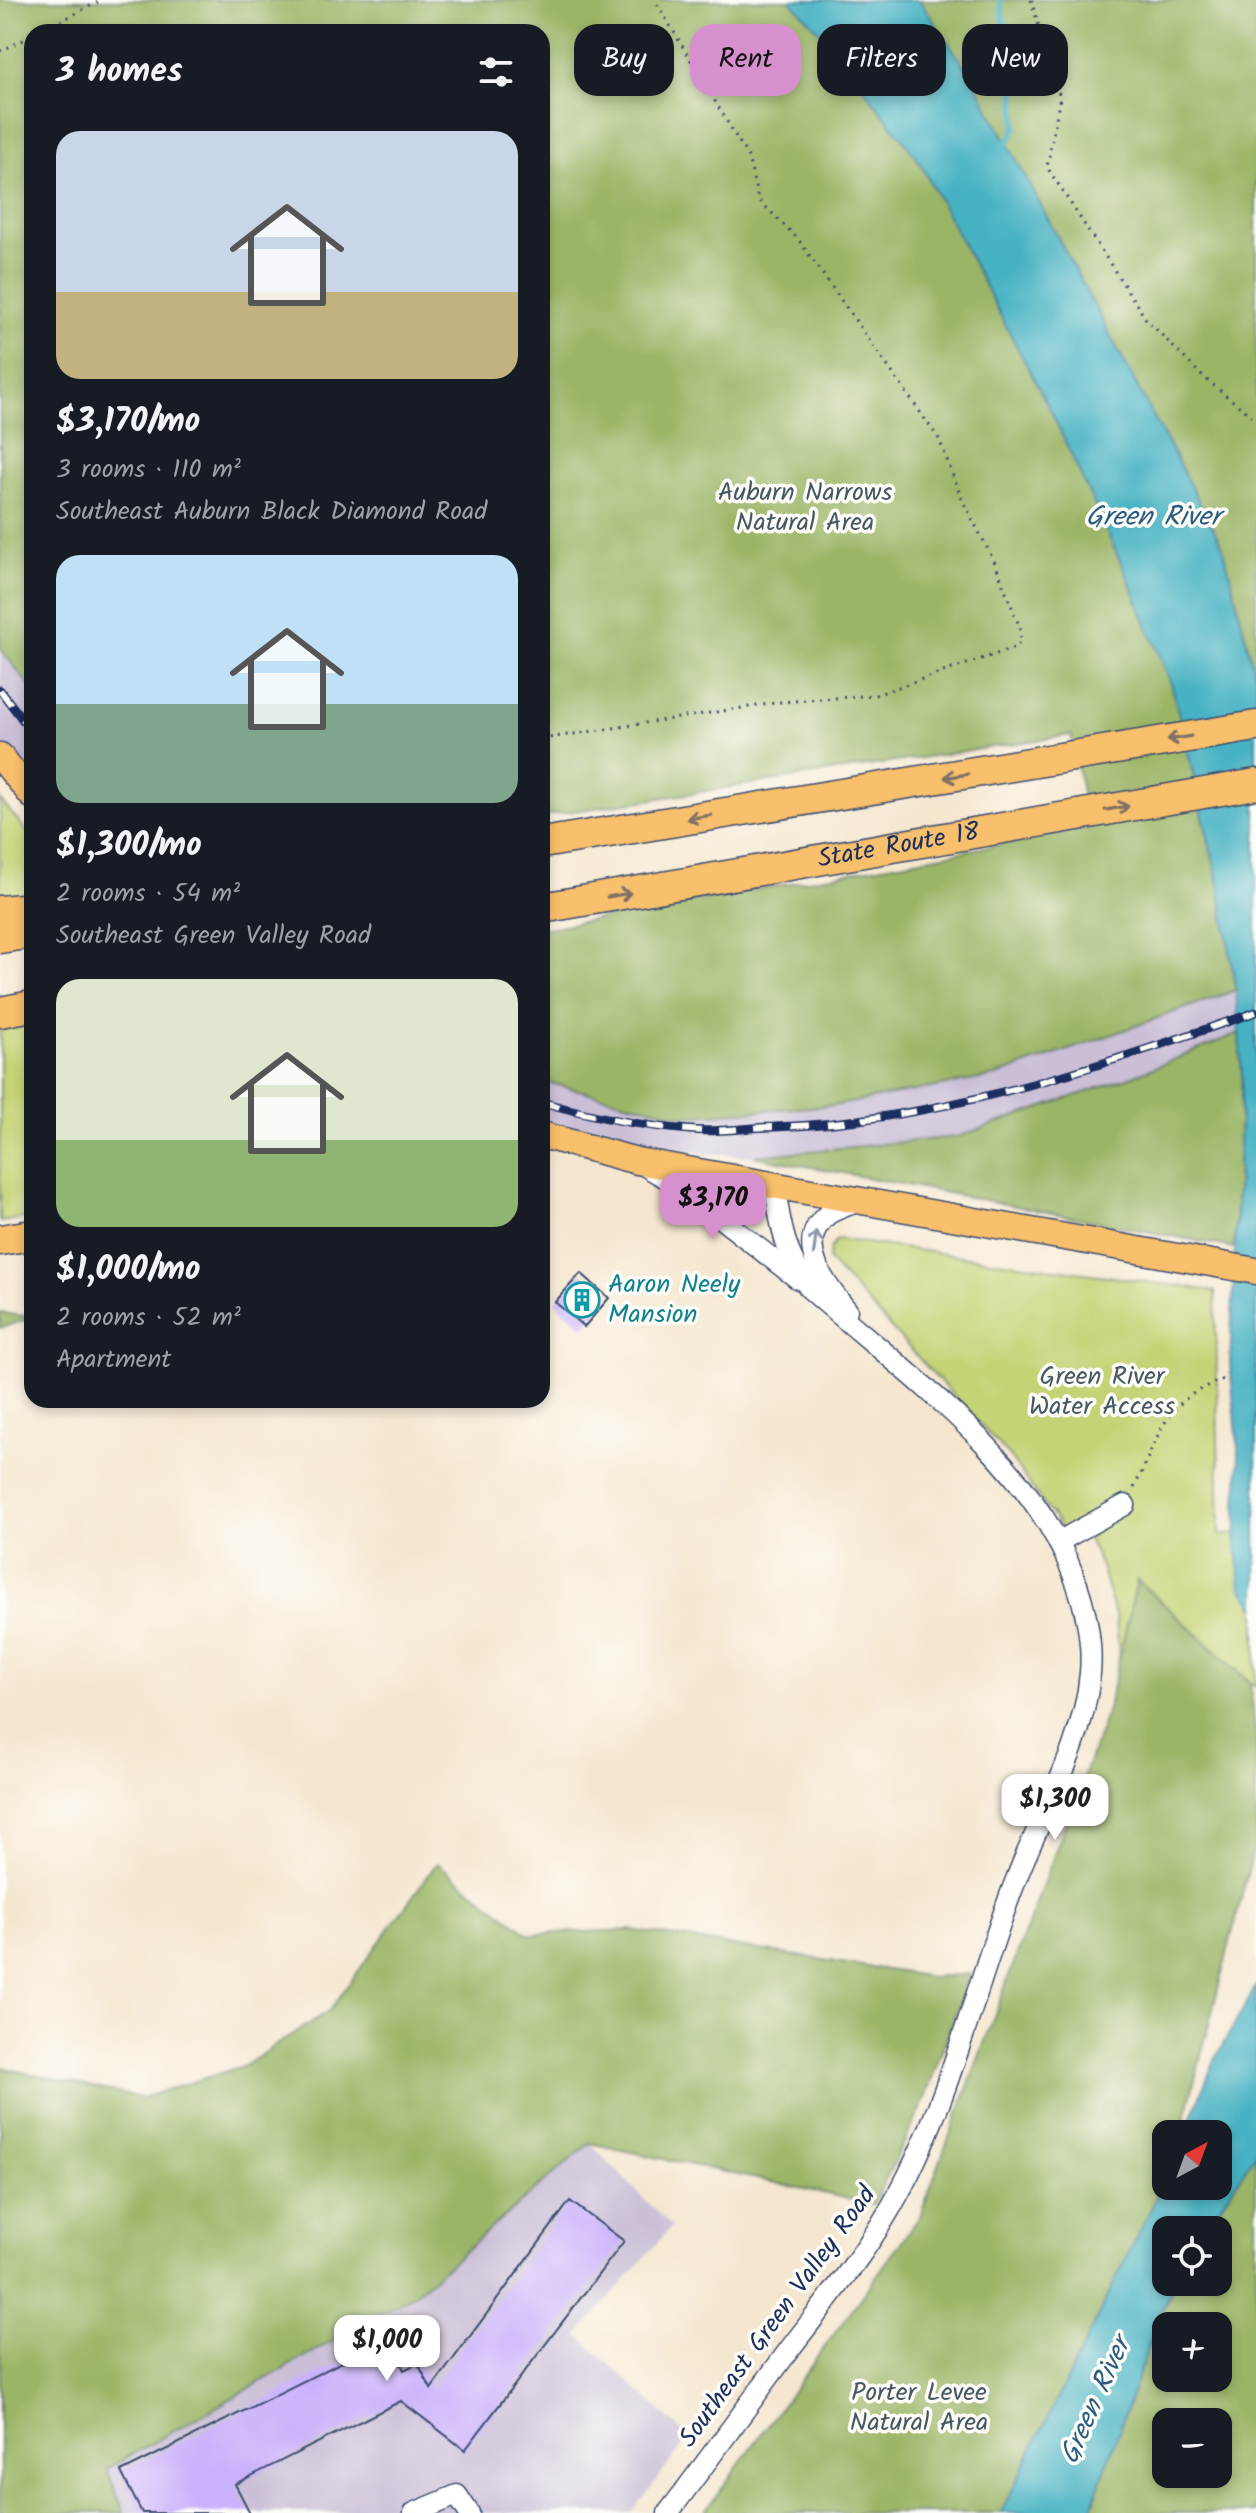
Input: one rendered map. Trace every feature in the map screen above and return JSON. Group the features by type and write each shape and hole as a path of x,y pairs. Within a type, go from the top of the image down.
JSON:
{"highway":[{"path":"550,842 1256,726"},
{"name":"State Route 18","path":"550,907 1256,784"},
{"path":"0,938 21,916"},
{"path":"0,998 24,994"},
{"path":"0,1012 24,1008"},
{"path":"0,1240 24,1236"},
{"path":"0,1257 24,1254"}],"main road":[{"path":"0,756 24,785"},
{"path":"550,1137 637,1161 1256,1271"}],"street":[{"path":"637,1161 678,1185 810,1289"},
{"name":"Southeast Green Valley Road","path":"668,2513 862,2253 891,2208 928,2131 1016,1879 1076,1735 1085,1704 1090,1658 1084,1608 1058,1542 1036,1508 983,1444 810,1289 795,1269 786,1248 775,1187"},
{"path":"856,1202 828,1214 818,1226 811,1245 816,1267 883,1352"},
{"path":"1058,1542 1125,1505"},
{"path":"414,2513 457,2495 469,2513"}],"path":[{"path":"55,24 102,0"},
{"path":"550,738 781,702 875,695 1000,653 1021,642 1020,628 995,563 961,497 939,439 798,239 758,199 748,157 708,84 655,0"},
{"path":"1031,2 1060,97 1047,167 1146,319 1201,375 1256,420"},
{"path":"0,51 24,40"},
{"path":"1125,1505 1174,1407 1196,1389 1224,1379"}],"shaded area":[{"path":"0,648 24,679 24,785 0,756"},
{"path":"1236,990 1239,1033 1133,1076 957,1137 754,1156 578,1145 550,1136 550,1083 683,1116 838,1105 996,1076"},
{"path":"590,2143 671,2227 578,2335 689,2437 632,2513 124,2513 107,2469 412,2296"}],"green space":[{"name":"Auburn Narrows Natural Area","path":"0,0 790,0 817,28 817,96 870,96 919,161 1052,413 1130,582 1172,686 1219,883 1236,990 996,1076 838,1105 683,1116 550,1083 550,928 1089,828 1071,735 550,815 550,24 24,24 24,679 0,648"},
{"path":"919,0 1256,0 1256,679 1223,547 982,96 1068,96 1068,24 962,24 962,62 946,39 946,24 936,24"},
{"path":"0,800 24,828 24,915 0,895"},
{"path":"24,1025 24,1218 0,1222 0,1030"},
{"path":"1239,1033 1242,1076 1234,1248 754,1156 957,1137 1133,1076"},
{"name":"Porter Levee Natural Area","path":"837,1239 1215,1291 1220,1535 1256,1533 1256,1687 1230,1665 1213,1826 1216,1914 1213,1944 1160,2120 1152,2120 1152,2154 1146,2182 1112,2246 1082,2280 1065,2306 1049,2342 1018,2443 982,2513 710,2513 936,2209 1078,1803 1110,1727 1119,1658 1116,1618 1101,1566 1086,1535 1067,1536 1009,1456 828,1260 830,1249"},
{"path":"0,1313 24,1316 24,1320 0,1328"},
{"name":"Porter Levee Natural Area","path":"1137,1580 1250,1682 1256,1738 1256,1840 1185,2120 1152,2120 1152,2200 1155,2200 1001,2513 704,2513 920,2216 1107,1712"},
{"path":"437,1863 529,1934 631,1930 932,1977 970,1974 920,2111 873,2204 590,2143 412,2296 107,2469 124,2513 0,2513 0,2067 142,2098 246,2065 330,2010"},
{"path":"1256,2153 1256,2513 1090,2513 1152,2336 1152,2392 1232,2392 1232,2312 1161,2310 1168,2296 1232,2296 1232,2216 1213,2216 1224,2200 1232,2200 1232,2189"}],"water":[{"path":"790,0 919,0 936,24 817,24 817,28"},
{"name":"Green River","path":"946,39 962,62 962,96 982,96 1223,547 1256,679 1256,1609 1241,1586 1236,1541 1239,1455 1230,1364 1242,1076 1236,990 1219,883 1172,686 1130,582 1052,413 919,161 870,96 946,96"},
{"path":"1256,1986 1256,2153 1232,2189 1232,2120 1191,2120 1215,2059"},
{"name":"Green River","path":"1155,2200 1224,2200 1213,2216 1152,2216 1152,2296 1168,2296 1160,2312 1152,2312 1152,2336 1090,2513 1001,2513"}],"building":[{"name":"Aaron Neely Mansion","path":"581,1273 609,1298 584,1327 555,1302"},
{"path":"570,2201 624,2241 465,2450 401,2401 235,2484 250,2513 142,2513 121,2472 388,2339 404,2370 418,2363 431,2389"}],"waterway":[{"path":"1000,0 1014,81 1016,127 1005,148"}],"railway":[{"path":"0,690 24,722"},
{"path":"550,1104 616,1120 701,1131 837,1123 899,1114 1020,1088 1256,1012"}],"place":[{"name":"Aaron Neely Mansion","path":"582,1300"}],"park label":[{"name":"Green River Water Access","path":"1102,1392"}]}
